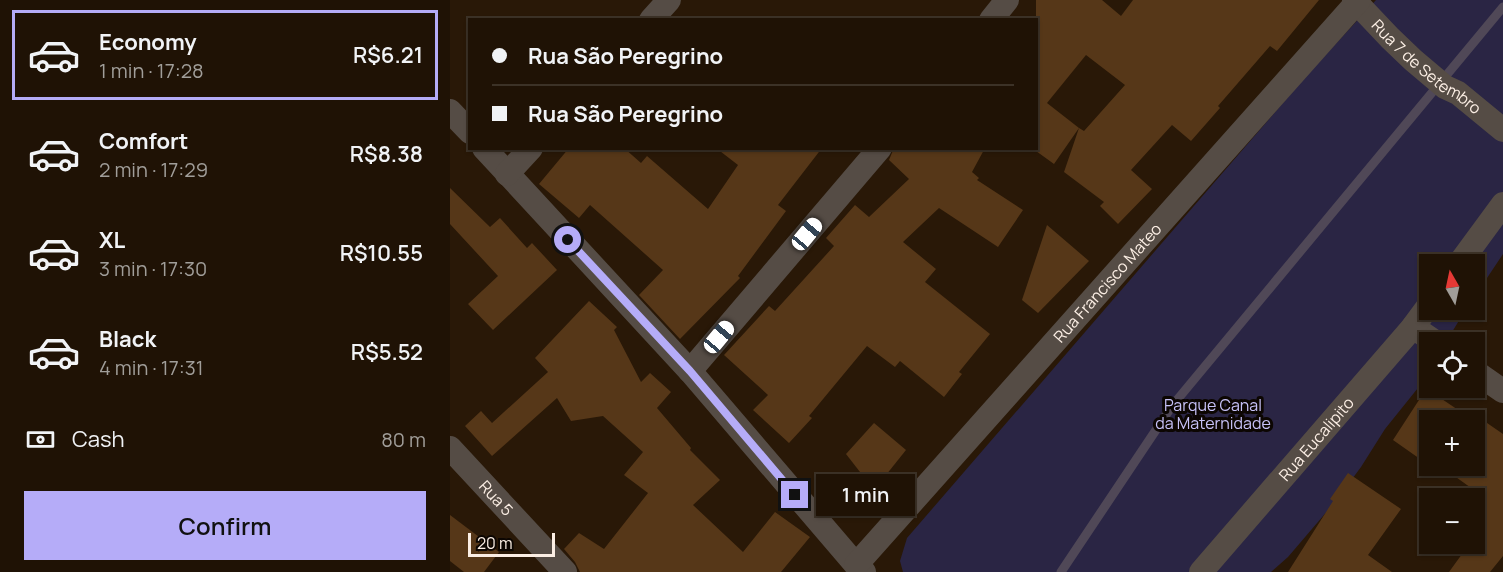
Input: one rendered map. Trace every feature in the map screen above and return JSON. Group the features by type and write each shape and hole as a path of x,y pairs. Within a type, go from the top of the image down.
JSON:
{"street":[{"path":"653,18 669,0"},
{"path":"993,18 1007,0"},
{"name":"Rua 7 de Setembro","path":"1357,1 1390,38 1445,87 1458,93 1503,130"},
{"name":"Rua Francisco Mateo","path":"860,569 1357,1"},
{"path":"450,111 468,130"},
{"path":"486,150 690,371 860,569"},
{"path":"507,174 529,150"},
{"path":"690,371 878,150"},
{"path":"1466,254 1503,204"},
{"name":"Rua Eucalipito","path":"1200,572 1419,319"},
{"path":"1413,327 1420,332"},
{"path":"1485,379 1503,391"},
{"name":"Rua 5","path":"450,448 554,568"}],"green space":[{"name":"Parque Canal da Maternidade","path":"1376,0 1503,0 1503,254 1485,281 1485,254 1419,254 1419,320 1459,320 1452,332 1419,332 1419,387 1385,429 1335,502 1288,557 1271,572 903,572 900,561 907,538 1308,74"}],"building":[{"path":"1036,0 1102,0 1121,16 1133,0 1319,0 1277,51 1270,46 1191,141 1172,125 1131,170 1152,189 1118,224 1100,206 1104,202 1064,172 1079,128 1054,164 1036,151 1038,150 1038,18 1036,18","holes":["1086,55 1125,85 1084,131 1047,103"]},
{"path":"567,150 626,150 641,163 647,156 708,209 738,165 719,150 820,150 778,205 786,211 738,276 740,278 680,339 639,295 663,270 590,205 579,218 539,184"},
{"path":"893,150 984,150 972,172 979,178 977,180 1023,210 998,247 939,208 903,242 936,269 925,282 990,334 959,372 962,374 944,397 900,361 895,367 867,346 809,416 812,418 789,443 753,410 768,395 724,355 769,306 775,311 834,246 826,238 855,205 869,217 909,179 889,160"},
{"path":"450,188 490,227 500,218 527,248 532,243 557,270 493,330 468,304 498,276 450,224"},
{"path":"1047,225 1089,261 1038,313 1022,300"},
{"path":"589,301 617,327 614,330 641,382 650,373 671,392 657,408 691,448 690,450 720,480 693,505 743,552 775,512 810,537 781,572 580,572 564,549 579,533 604,549 648,493 624,475 643,452 603,416 571,421 557,398 492,456 465,426 481,411 492,423 548,372 535,358"},
{"path":"1420,398 1440,398 1458,410 1419,410 1419,458 1393,440"},
{"path":"1485,422 1503,434 1503,556 1490,572 1449,572 1462,554 1485,554 1485,488 1471,488 1454,476 1485,476"},
{"path":"874,423 906,450 874,490 846,454"},
{"path":"1348,473 1401,509 1368,555 1392,572 1288,572 1333,501 1330,499"},
{"path":"450,515 499,552 484,572 464,572 450,561"}],"waterway":[{"path":"1061,572 1172,406 1503,7"}],"route":[{"path":"568,240 690,371 795,495"}]}
